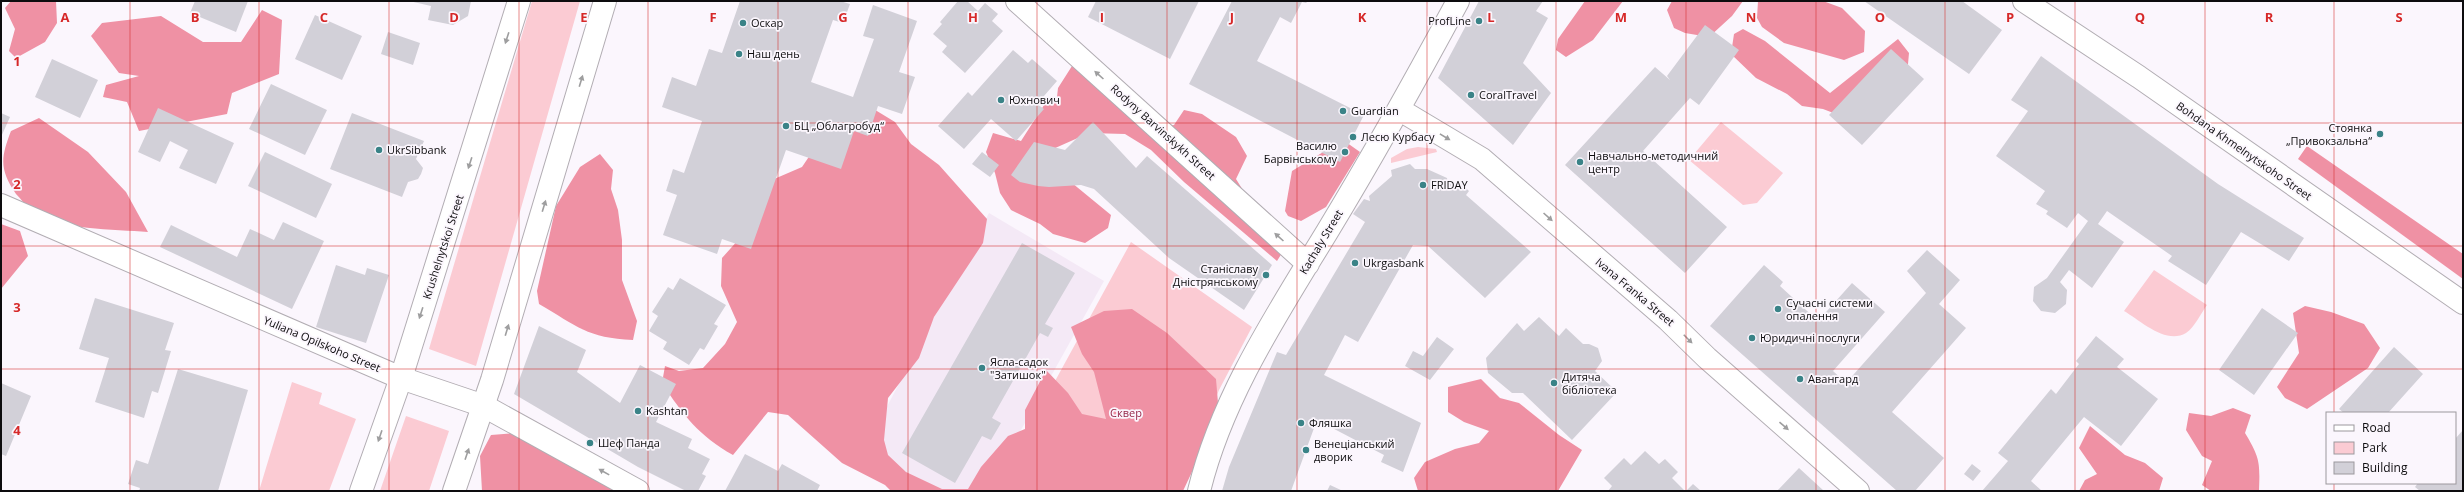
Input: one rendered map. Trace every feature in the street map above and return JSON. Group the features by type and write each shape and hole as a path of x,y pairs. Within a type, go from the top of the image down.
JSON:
{"street":[{"name":"Krushelnytskoi Street","path":"361,491 401,378 519,1"},
{"path":"454,491 484,406 605,1"},
{"name":"Rodyny Barvinskykh Street","path":"1017,1 1308,264"},
{"name":"Kachaly Street","path":"1199,491 1206,462 1251,358 1400,110 1458,1"},
{"name":"Bohdana Khmelnytskoho Street","path":"2024,1 2139,77 2463,304"},
{"name":"Ivana Franka Street","path":"1400,110 1482,159 1668,320 1707,358 1858,491"},
{"name":"Yuliana Opilskoho Street","path":"1,205 401,378 484,406 638,491"}],"shaded area":[{"name":"Ясла-садок \"Затишок\"","path":"989,213 1104,281 987,491 930,491 862,454"}],"green space":[{"path":"11,1 56,1 57,23 45,42 16,58 9,51 15,29 5,8"},
{"path":"532,1 580,1 476,366 429,349"},
{"path":"1585,1 1623,1 1593,40 1566,57 1556,50 1558,39"},
{"path":"1672,1 1743,1 1732,16 1709,37 1685,33 1674,28 1667,10"},
{"path":"1758,1 1823,1 1842,8 1865,31 1864,52 1844,60 1784,43 1762,27 1757,18"},
{"path":"262,10 282,20 279,74 232,93 227,114 139,131 127,102 103,97 106,85 139,76 119,73 91,36 102,23 161,16 203,42 241,42"},
{"path":"1743,29 1765,41 1830,93 1898,39 1909,53 1906,86 1849,119 1823,109 1802,106 1787,94 1756,78 1731,54 1734,34"},
{"path":"1072,66 1090,75 1148,129 1174,125 1184,110 1202,114 1236,137 1247,156 1236,179 1282,253 1277,261 1184,182 1151,150 1125,134 1089,133 1053,149 1055,169 1111,215 1108,228 1085,243 1053,234 1040,224 1011,210 1000,193 995,173 986,152 993,133 1021,141 1046,102 1057,97 1058,88"},
{"path":"867,105 895,122 911,144 939,165 987,219 983,243 934,317 919,358 888,398 884,440 888,455 906,472 942,489 968,489 981,467 1008,436 1025,429 1025,410 1046,370 1068,393 1082,414 1106,419 1094,372 1082,354 1071,327 1104,311 1132,309 1167,333 1216,379 1218,403 1206,442 1183,491 891,491 885,485 842,463 788,415 768,412 733,455 721,448 701,432 685,415 662,383 665,366 679,371 703,368 725,344 737,322 721,286 722,258 748,229 758,186 802,167 831,124"},
{"path":"39,118 88,152 126,192 148,232 87,228 56,222 43,217 27,207 16,194 4,171 3,164 5,149 11,131"},
{"path":"1721,122 1783,173 1757,203 1743,205 1689,160"},
{"path":"1343,140 1360,152 1326,207 1301,221 1288,216 1285,211 1292,171"},
{"path":"2307,146 2463,254 2463,279 2298,159"},
{"path":"1418,147 1436,149 1437,152 1391,163 1391,158 1407,149"},
{"path":"600,154 613,170 611,189 618,210 622,240 622,280 637,321 633,340 617,339 593,334 573,325 539,304 537,291 556,206 580,167"},
{"path":"1,224 20,231 28,256 1,289"},
{"name":"Сквер","path":"1131,242 1252,327 1219,390 1193,453 995,491"},
{"path":"2154,270 2207,305 2195,324 2186,333 2178,336 2162,334 2146,326 2124,311"},
{"path":"2305,306 2331,312 2364,324 2380,348 2368,368 2307,409 2285,398 2277,387 2299,353 2293,313"},
{"path":"1481,379 1500,398 1519,403 1559,435 1582,450 1558,491 1418,491 1414,478 1425,462 1455,449 1479,443 1489,431 1464,422 1448,412 1448,387"},
{"path":"292,382 322,393 319,404 356,419 329,491 259,491"},
{"path":"2233,408 2251,415 2245,433 2258,460 2259,491 2211,491 2202,485 2212,461 2202,456 2186,430 2189,413 2211,416"},
{"path":"406,416 449,431 429,491 380,491"},
{"path":"2090,426 2125,455 2145,463 2163,478 2159,491 2079,491 2085,480 2097,474 2079,448"},
{"path":"527,432 602,475 612,491 482,491 480,456 491,435"}],"building":[{"path":"195,1 248,1 236,32 190,13"},
{"path":"409,1 471,1 468,16 453,25 428,20 431,6"},
{"name":"БЦ „Облагробуд“","path":"740,1 840,1 850,4 843,23 833,20 811,82 853,97 874,39 863,36 873,5 917,21 899,72 915,77 902,114 878,106 868,136 854,131 841,169 786,150 751,249 722,239 717,254 663,235 677,195 666,191 673,169 684,173 702,121 662,107 672,77 696,86 709,49 722,53"},
{"path":"958,1 967,1 978,11 985,3 998,14 992,21 1003,31 965,73 942,52 947,46 933,34 942,24 940,22"},
{"path":"1096,1 1199,1 1170,59 1088,17"},
{"path":"1232,1 1308,1 1306,3 1302,2 1291,23 1280,17 1257,61 1364,115 1340,162 1189,84"},
{"path":"1479,1 1543,1 1536,11 1548,18 1523,63 1551,93 1513,145 1438,78"},
{"path":"1864,1 1962,1 2002,30 1969,74"},
{"path":"315,15 362,36 342,80 295,59"},
{"path":"1705,25 1739,50 1699,105 1690,98 1643,151 1727,227 1685,273 1565,165 1655,67 1670,80 1667,76"},
{"path":"388,32 420,43 413,65 381,54"},
{"path":"1891,49 1924,79 1862,145 1829,115"},
{"name":"Юхнович","path":"1013,50 1028,63 1032,59 1057,81 1037,104 1044,109 1016,141 991,119 964,149 938,126 968,92 972,96"},
{"path":"2041,56 2218,184 2304,238 2289,261 2241,232 2206,285 2168,261 2172,256 2107,211 2098,224 2124,242 2092,288 2069,270 2060,282 2067,290 2066,304 2055,313 2041,311 2033,301 2034,287 2047,278 2088,221 2078,213 2067,228 2046,214 2048,211 2036,204 2045,191 1996,156 2028,111 2011,100"},
{"path":"52,59 98,80 80,118 35,97"},
{"path":"271,84 327,110 305,155 249,129"},
{"path":"158,108 234,143 216,184 179,168 188,150 170,141 160,162 138,152"},
{"path":"1,113 10,117 1,137"},
{"name":"UkrSibbank","path":"352,113 424,141 416,159 423,168 421,174 418,179 408,182 402,197 330,169"},
{"path":"1093,122 1136,168 1147,156 1272,265 1244,310 1169,258 1094,189 1081,185 1049,187 1038,186 1020,182 1011,175 1034,142 1065,150"},
{"path":"265,152 332,184 316,218 248,186"},
{"path":"982,152 999,165 990,177 972,164"},
{"path":"1410,164 1415,169 1427,169 1447,178 1448,184 1458,181 1469,191 1466,195 1531,252 1485,298 1428,246 1413,245 1358,342 1345,335 1324,375 1421,423 1403,472 1381,462 1384,455 1317,420 1291,491 1222,491 1229,467 1277,352 1286,355 1365,222 1353,214 1364,199 1370,201 1369,196 1392,176 1391,170"},
{"path":"283,222 324,241 292,309 160,247 171,225 237,257 250,229 274,240"},
{"path":"1022,243 1075,273 1045,324 1053,328 1048,337 1040,333 992,418 1001,423 991,440 982,436 955,483 902,453"},
{"path":"1927,250 1960,280 1939,304 1966,328 1892,412 1944,458 1915,491 1897,491 1710,326 1764,265 1783,282 1780,286 1818,321 1852,283 1885,312 1833,371 1846,383 1926,293 1907,271"},
{"path":"336,265 365,275 367,268 389,275 366,343 316,327"},
{"path":"680,278 726,305 714,324 718,326 704,350 700,348 689,365 663,349 667,342 649,331 658,316 652,312 668,287 673,290"},
{"path":"95,298 174,323 165,350 171,351 158,393 152,391 144,418 95,402 109,358 79,349"},
{"path":"2262,308 2298,333 2254,395 2219,370"},
{"name":"Дитяча бібліотека","path":"1539,317 1559,336 1566,328 1583,344 1589,344 1598,348 1602,361 1595,371 1617,392 1572,440 1523,393 1512,393 1488,373 1486,358 1517,323 1524,331"},
{"path":"539,326 586,350 577,372 620,403 640,365 676,384 656,422 692,439 688,448 710,459 702,474 706,476 698,491 686,491 638,467 514,394"},
{"path":"2096,336 2124,359 2117,367 2158,399 2121,446 2084,417 2031,481 2042,491 1982,491 2008,461 1998,453 2051,389 2056,394 2079,364 2076,361"},
{"path":"1437,337 1454,349 1430,380 1405,366 1413,351 1423,356"},
{"path":"2394,347 2423,374 2389,412 2343,412 2339,409"},
{"path":"178,369 248,390 218,491 139,491 140,488 128,484 136,460 148,464"},
{"path":"1,383 31,396 6,456 1,454"},
{"path":"2463,430 2463,491 2420,491 2415,487 2417,484 2456,484 2456,438"},
{"path":"1645,451 1659,464 1665,459 1678,472 1672,478 1685,491 1608,491 1612,486 1604,478 1624,458 1631,465"},
{"path":"745,454 778,471 782,464 820,485 817,491 725,491"},
{"path":"1972,464 1981,471 1973,481 1964,474"},
{"path":"1799,468 1824,491 1777,491"},
{"path":"1693,484 1701,491 1686,491"},
{"path":"1330,485 1343,491 1327,491"}],"place":[{"name":"ProfLine","path":"1479,21"},
{"name":"Оскар","path":"743,23"},
{"name":"Наш день","path":"739,54"},
{"name":"CoralTravel","path":"1471,95"},
{"name":"Юхнович","path":"1001,100"},
{"name":"Guardian","path":"1343,111"},
{"name":"БЦ „Облагробуд“","path":"786,126"},
{"name":"Стоянка „Привокзальна“","path":"2380,134"},
{"name":"Лесю Курбасу","path":"1353,137"},
{"name":"UkrSibbank","path":"379,150"},
{"name":"Василю Барвінському","path":"1345,152"},
{"name":"Навчально-методичний центр","path":"1580,162"},
{"name":"FRIDAY","path":"1423,185"},
{"name":"Ukrgasbank","path":"1355,263"},
{"name":"Станіславу Дністрянському","path":"1266,275"},
{"name":"Сучасні системи опалення","path":"1778,309"},
{"name":"Юридичні послуги","path":"1752,338"},
{"name":"Ясла-садок \"Затишок\"","path":"982,368"},
{"name":"Авангард","path":"1800,379"},
{"name":"Дитяча бібліотека","path":"1554,383"},
{"name":"Kashtan","path":"638,411"},
{"name":"Фляшка","path":"1301,423"},
{"name":"Шеф Панда","path":"590,443"},
{"name":"Венеціанський дворик","path":"1306,450"}]}
